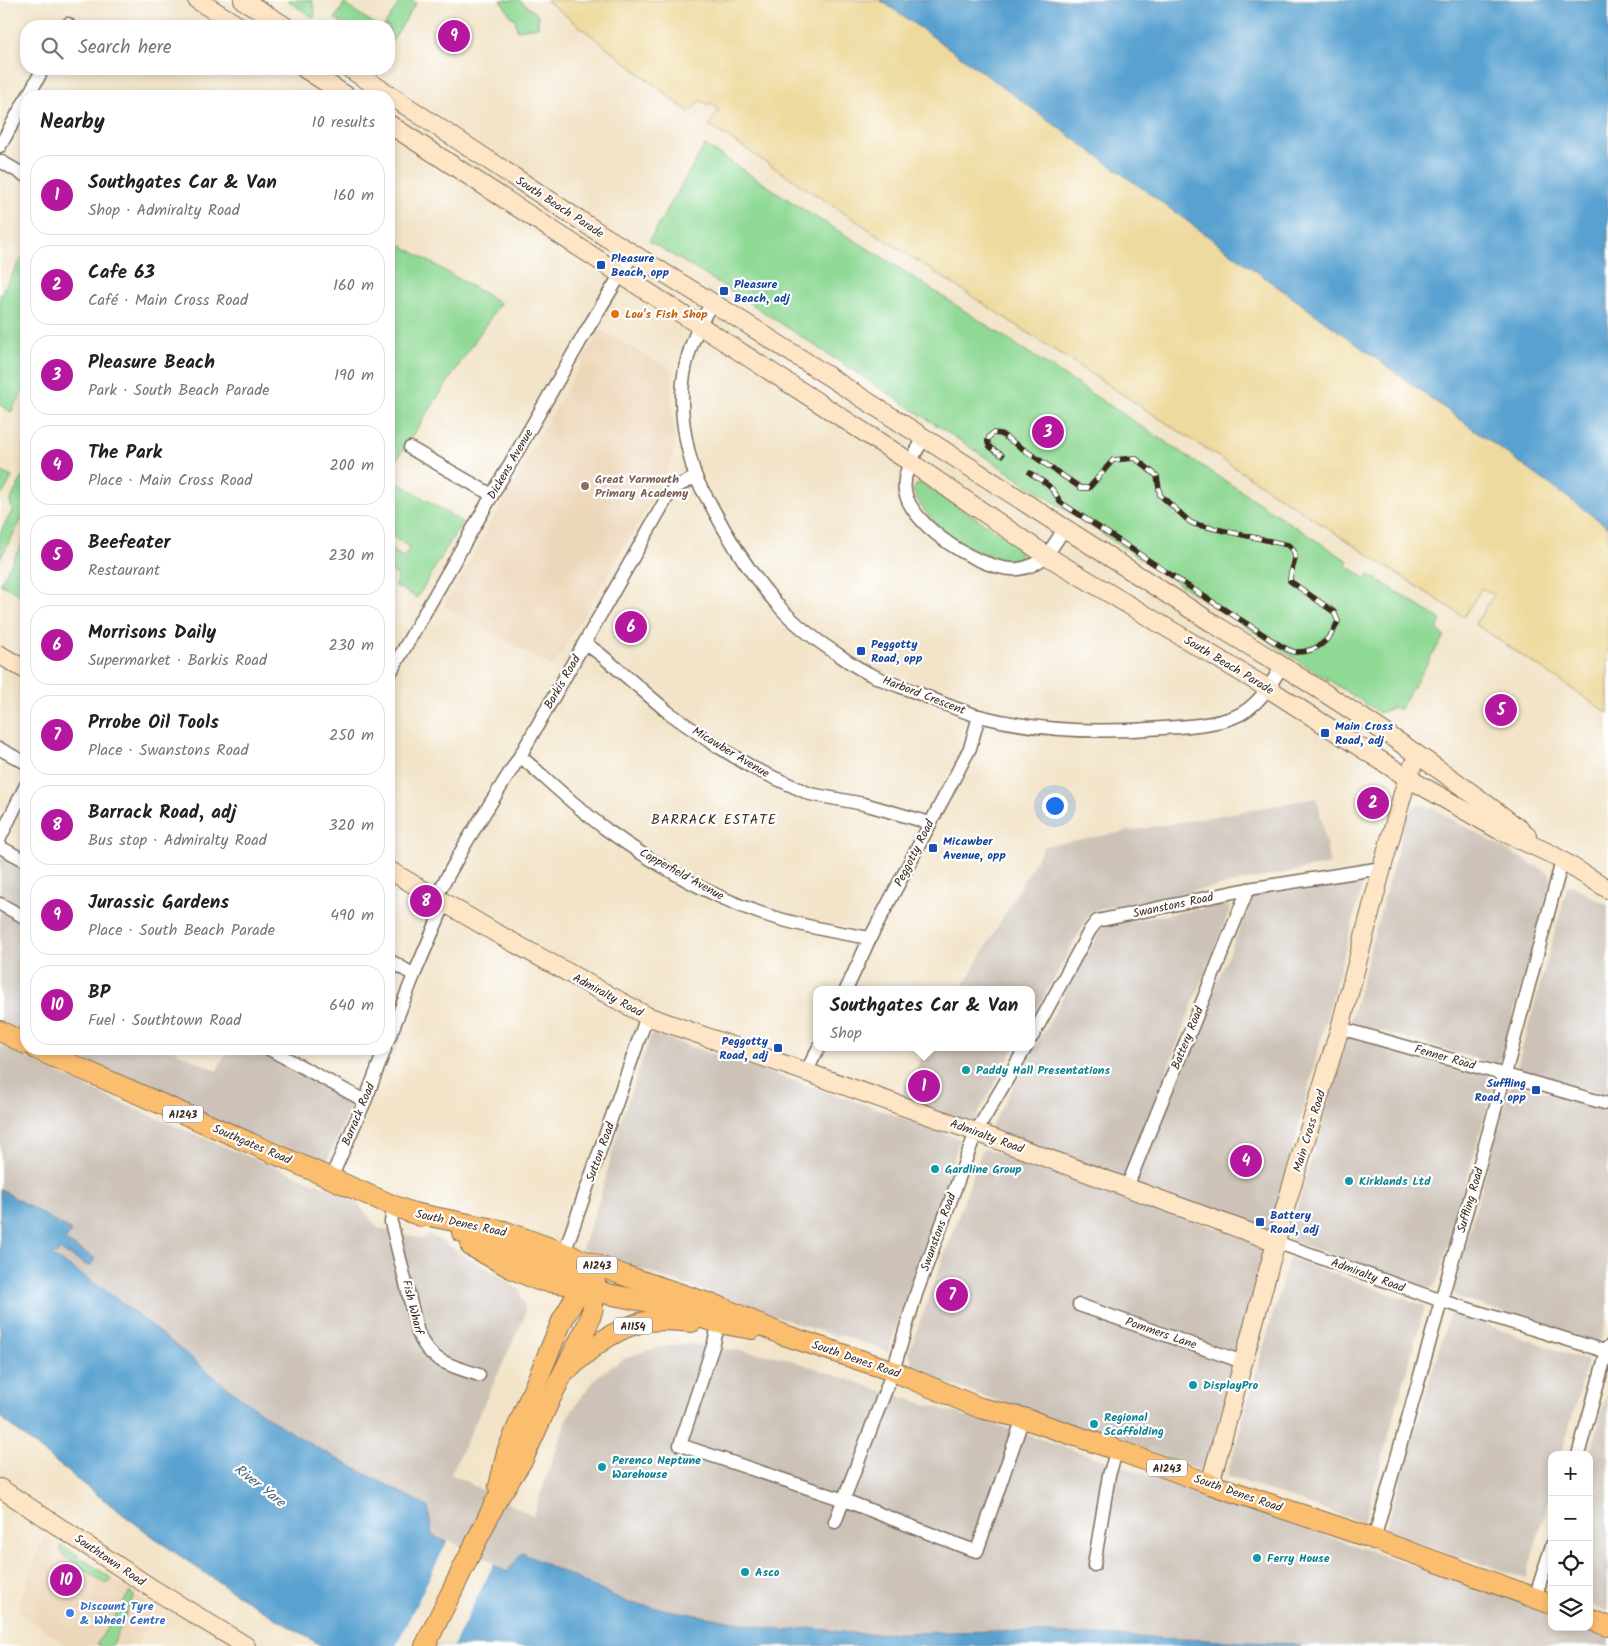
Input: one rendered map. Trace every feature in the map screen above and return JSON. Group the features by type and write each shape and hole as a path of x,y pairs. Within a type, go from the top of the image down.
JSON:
{"main road":[{"path":"0,1031 20,1041"},
{"name":"Southgates Road","path":"50,1055 331,1178"},
{"name":"South Denes Road","path":"331,1178 402,1209 516,1252 588,1287 608,1294 721,1316 782,1334 893,1371 980,1408 1023,1418 1117,1450 1210,1484 1374,1539 1544,1601"},
{"name":"South Denes Road","path":"402,1209 511,1268 538,1280 559,1272 626,1276 721,1316"},
{"name":"A1154","path":"559,1272 564,1302 562,1321"},
{"name":"South Denes Road","path":"588,1287 607,1276 626,1276"},
{"name":"A1154","path":"425,1646 496,1501 523,1459 588,1324 593,1308 593,1299 588,1287 575,1298 562,1321 507,1452 496,1501"},
{"name":"A1154","path":"563,1374 582,1356 620,1330 648,1321 721,1316"},
{"path":"1593,1620 1608,1626"}],"street":[{"path":"197,0 229,20"},
{"path":"243,0 275,20"},
{"path":"31,90 40,75"},
{"path":"314,75 338,90"},
{"name":"South Beach Parade","path":"359,75 382,90"},
{"name":"South Beach Parade","path":"395,98 633,254 1282,666 1417,755 1506,818 1556,857"},
{"path":"0,146 20,110"},
{"name":"South Beach Parade","path":"395,128 910,462 1047,556 1269,689 1408,778 1499,830 1556,857 1608,889"},
{"path":"0,161 20,173"},
{"name":"Dickens Avenue","path":"395,665 619,274 633,254"},
{"name":"Harbord Crescent","path":"712,303 699,324 685,368 681,388 681,413 696,477 729,538 778,605 807,632 840,656 874,676 922,694 938,703 980,716 1040,727 1083,730 1129,731 1177,727 1234,717 1259,700 1269,689 1282,666"},
{"path":"924,438 910,462 905,491 910,503 921,519 941,540 976,559 1001,567 1018,569 1031,565 1047,556 1064,529"},
{"path":"410,448 492,496"},
{"name":"Barkis Road","path":"441,900 468,841 520,756 669,494 674,488 696,477"},
{"name":"Micawber Avenue","path":"585,643 638,685 668,712 709,741 753,768 810,794 864,804 930,823"},
{"path":"0,655 20,667"},
{"name":"Peggotty Road","path":"848,986 870,938 970,748 980,716"},
{"path":"0,749 20,760"},
{"path":"1408,778 1417,755"},
{"name":"Copperfield Avenue","path":"520,756 606,829 660,864 708,891 758,912 805,926 870,938"},
{"name":"Main Cross Road","path":"1210,1484 1276,1242 1340,1028 1408,778"},
{"path":"0,838 20,797"},
{"path":"0,847 20,858"},
{"name":"Suffling Road","path":"1374,1539 1505,1074 1556,857"},
{"name":"Swanstons Road","path":"1035,1031 1090,930 1097,921 1248,889 1382,868"},
{"name":"Admiralty Road","path":"395,873 496,933 647,1016 976,1132 1442,1301 1608,1350"},
{"name":"Battery Road","path":"1127,1187 1248,889"},
{"path":"395,1023 441,900"},
{"path":"0,904 20,915"},
{"path":"395,963 414,974"},
{"name":"Sutton Road","path":"559,1272 647,1016"},
{"name":"Fenner Road","path":"1340,1028 1608,1104"},
{"path":"806,1072 816,1051"},
{"name":"Swanstons Road","path":"834,1522 893,1371 916,1294 976,1132 1024,1051"},
{"path":"280,1055 365,1101"},
{"name":"Barrack Road","path":"331,1178 365,1101 379,1055"},
{"name":"Fish Wharf","path":"402,1209 391,1222 418,1333 423,1345 430,1354 445,1363 479,1375"},
{"name":"Pommers Lane","path":"1079,1304 1243,1362"},
{"path":"721,1316 714,1343 680,1445 844,1500 967,1548 977,1551 1023,1418"},
{"path":"1579,1451 1608,1350"},
{"path":"1094,1565 1109,1476 1117,1450"},
{"name":"Southtown Road","path":"0,1488 238,1644"},
{"path":"1544,1601 1548,1573"}],"shaded area":[{"name":"Great Yarmouth Primary Academy","path":"600,330 674,371 672,398 675,444 668,469 650,503 553,667 444,606"},
{"path":"1317,798 1330,864 1091,911 1035,1013 1035,986 963,986 1044,846"},
{"path":"1422,804 1550,874 1551,880 1501,1059 1498,1063 1494,1064 1355,1023 1351,1020 1407,815 1415,806"},
{"path":"3,854 20,861 20,1030 0,1021 0,860"},
{"path":"1365,877 1320,1042 1273,1230 1270,1232 1132,1184 1184,1054 1254,895"},
{"path":"1568,885 1572,885 1608,906 1608,1096 1517,1067"},
{"path":"1228,904 1230,907 1125,1176 1122,1179 989,1130 1033,1051 1035,1051 1035,1048 1102,928 1108,925"},
{"path":"653,1034 866,1105 960,1139 888,1352 838,1334 837,1337 582,1249 600,1197 622,1118"},
{"path":"1346,1038 1352,1038 1489,1075 1495,1081 1438,1280 1433,1287 1429,1288 1297,1243 1290,1238"},
{"path":"0,1045 114,1100 227,1148 331,1189 357,1202 378,1228 424,1239 429,1234 506,1280 519,1290 525,1306 525,1316 451,1474 533,1516 567,1418 600,1374 624,1359 645,1351 671,1345 694,1344 782,1357 885,1392 1092,1456 1529,1605 1548,1613 1548,1631 1591,1631 1608,1638 1608,1646 1301,1646 1294,1644 999,1631 860,1634 808,1628 786,1631 629,1603 522,1553 507,1572 432,1535 389,1486 313,1446 262,1413 96,1284 52,1256 60,1250 89,1266 95,1257 65,1241 70,1231 0,1189"},
{"path":"926,1051 1013,1051 972,1125 897,1101"},
{"path":"73,1055 184,1055 217,1071 225,1055 266,1055 350,1102 351,1105 324,1168"},
{"path":"1517,1084 1608,1111 1608,1313 1602,1335 1599,1341 1596,1342 1458,1298 1454,1294 1453,1290 1509,1088"},
{"path":"987,1149 1266,1246 1207,1465 1204,1470 1202,1471 917,1373 909,1354 912,1344 982,1150"},
{"path":"1289,1258 1425,1306 1364,1523 1227,1476"},
{"path":"1450,1312 1588,1361 1562,1451 1548,1451 1548,1502 1526,1578 1385,1533"},
{"path":"1608,1389 1608,1612 1593,1606 1592,1451"},
{"path":"44,1535 113,1579 153,1608 147,1619 150,1621 136,1646 67,1646 17,1610"}],"green space":[{"path":"287,0 312,0 315,12 314,18"},
{"path":"401,0 411,0 416,3 395,36 395,20 388,20"},
{"path":"501,0 519,0 538,15 538,27 517,30 515,18 511,17"},
{"path":"344,4 369,20 337,20 335,19"},
{"path":"705,145 804,210 882,257 1348,561 1346,565 1366,579 1369,574 1441,620 1438,629 1444,636 1399,710 1394,707 1380,713 730,290 649,241"},
{"path":"395,242 500,303 395,462"},
{"path":"20,261 20,396 11,412 0,405 0,295"},
{"path":"0,471 12,477 4,492 0,495"},
{"path":"395,481 462,522 417,598 395,586 399,576 395,574 395,552 404,557 410,547 395,538"},
{"path":"20,482 20,522 0,559 0,533 12,511 10,501"},
{"path":"917,484 922,484 1020,546 1022,550 1021,556 1015,561 1000,558 969,547 955,539 930,518 921,505 913,491"},
{"path":"20,547 20,595 0,584"},
{"path":"62,1545 113,1579 110,1582 104,1583 62,1554 60,1548"},
{"path":"130,1592 134,1595 112,1646 97,1644"}],"sand":[{"path":"546,0 969,0 1608,460 1608,713 1475,624 1494,595 1482,588 1464,617 709,125 719,110 710,103 708,105 701,100 689,112"}],"water":[{"path":"880,0 1608,0 1608,527 953,51"},
{"name":"River Yare","path":"0,1189 71,1231 65,1241 95,1258 90,1267 60,1250 57,1255 54,1253 52,1256 107,1292 262,1413 323,1451 428,1507 432,1535 507,1572 522,1553 629,1603 786,1631 808,1628 860,1634 999,1631 1294,1644 1301,1646 322,1646 241,1597 168,1548 95,1493 0,1417"}],"pier":[{"path":"448,1540 494,1563 453,1646 396,1646"}],"railway":[{"path":"1002,455 989,446 988,440 993,433 1001,434 1081,488 1089,488 1113,460 1135,458 1157,476 1160,495 1190,522 1288,545 1295,553 1290,581 1334,612 1338,621 1335,628 1327,639 1316,648 1303,652 1295,652 1285,648 1060,502 1051,488 1030,473"}],"place":[{"name":"Jurassic Gardens","path":"454,36"},
{"name":"Pleasure Beach, opp","path":"601,265"},
{"name":"Pleasure Beach, adj","path":"724,291"},
{"name":"Lou's Fish Shop","path":"615,314"},
{"name":"Pleasure Beach","path":"1048,432"},
{"name":"Great Yarmouth Primary Academy","path":"585,486"},
{"name":"Morrisons Daily","path":"631,627"},
{"name":"Peggotty Road, opp","path":"861,651"},
{"name":"Beefeater","path":"1501,710"},
{"name":"Main Cross Road, adj","path":"1325,733"},
{"name":"Cafe 63","path":"1373,803"},
{"name":"Micawber Avenue, opp","path":"933,848"},
{"name":"Barrack Road, adj","path":"426,901"},
{"name":"Peggotty Road, adj","path":"778,1048"},
{"name":"Paddy Hall Presentations","path":"966,1070"},
{"name":"Southgates Car & Van","path":"924,1086"},
{"name":"Suffling Road, opp","path":"1536,1090"},
{"name":"The Park","path":"1246,1161"},
{"name":"Gardline Group","path":"935,1169"},
{"name":"Kirklands Ltd","path":"1349,1181"},
{"name":"Battery Road, adj","path":"1260,1222"},
{"name":"Prrobe Oil Tools","path":"952,1295"},
{"name":"DisplayPro","path":"1193,1385"},
{"name":"Regional Scaffolding","path":"1094,1424"},
{"name":"Perenco Neptune Warehouse","path":"602,1467"},
{"name":"Ferry House","path":"1257,1558"},
{"name":"Asco","path":"745,1572"},
{"name":"BP","path":"66,1580"},
{"name":"Discount Tyre & Wheel Centre","path":"70,1613"}],"district":[{"name":"BARRACK ESTATE","path":"714,819"}]}
